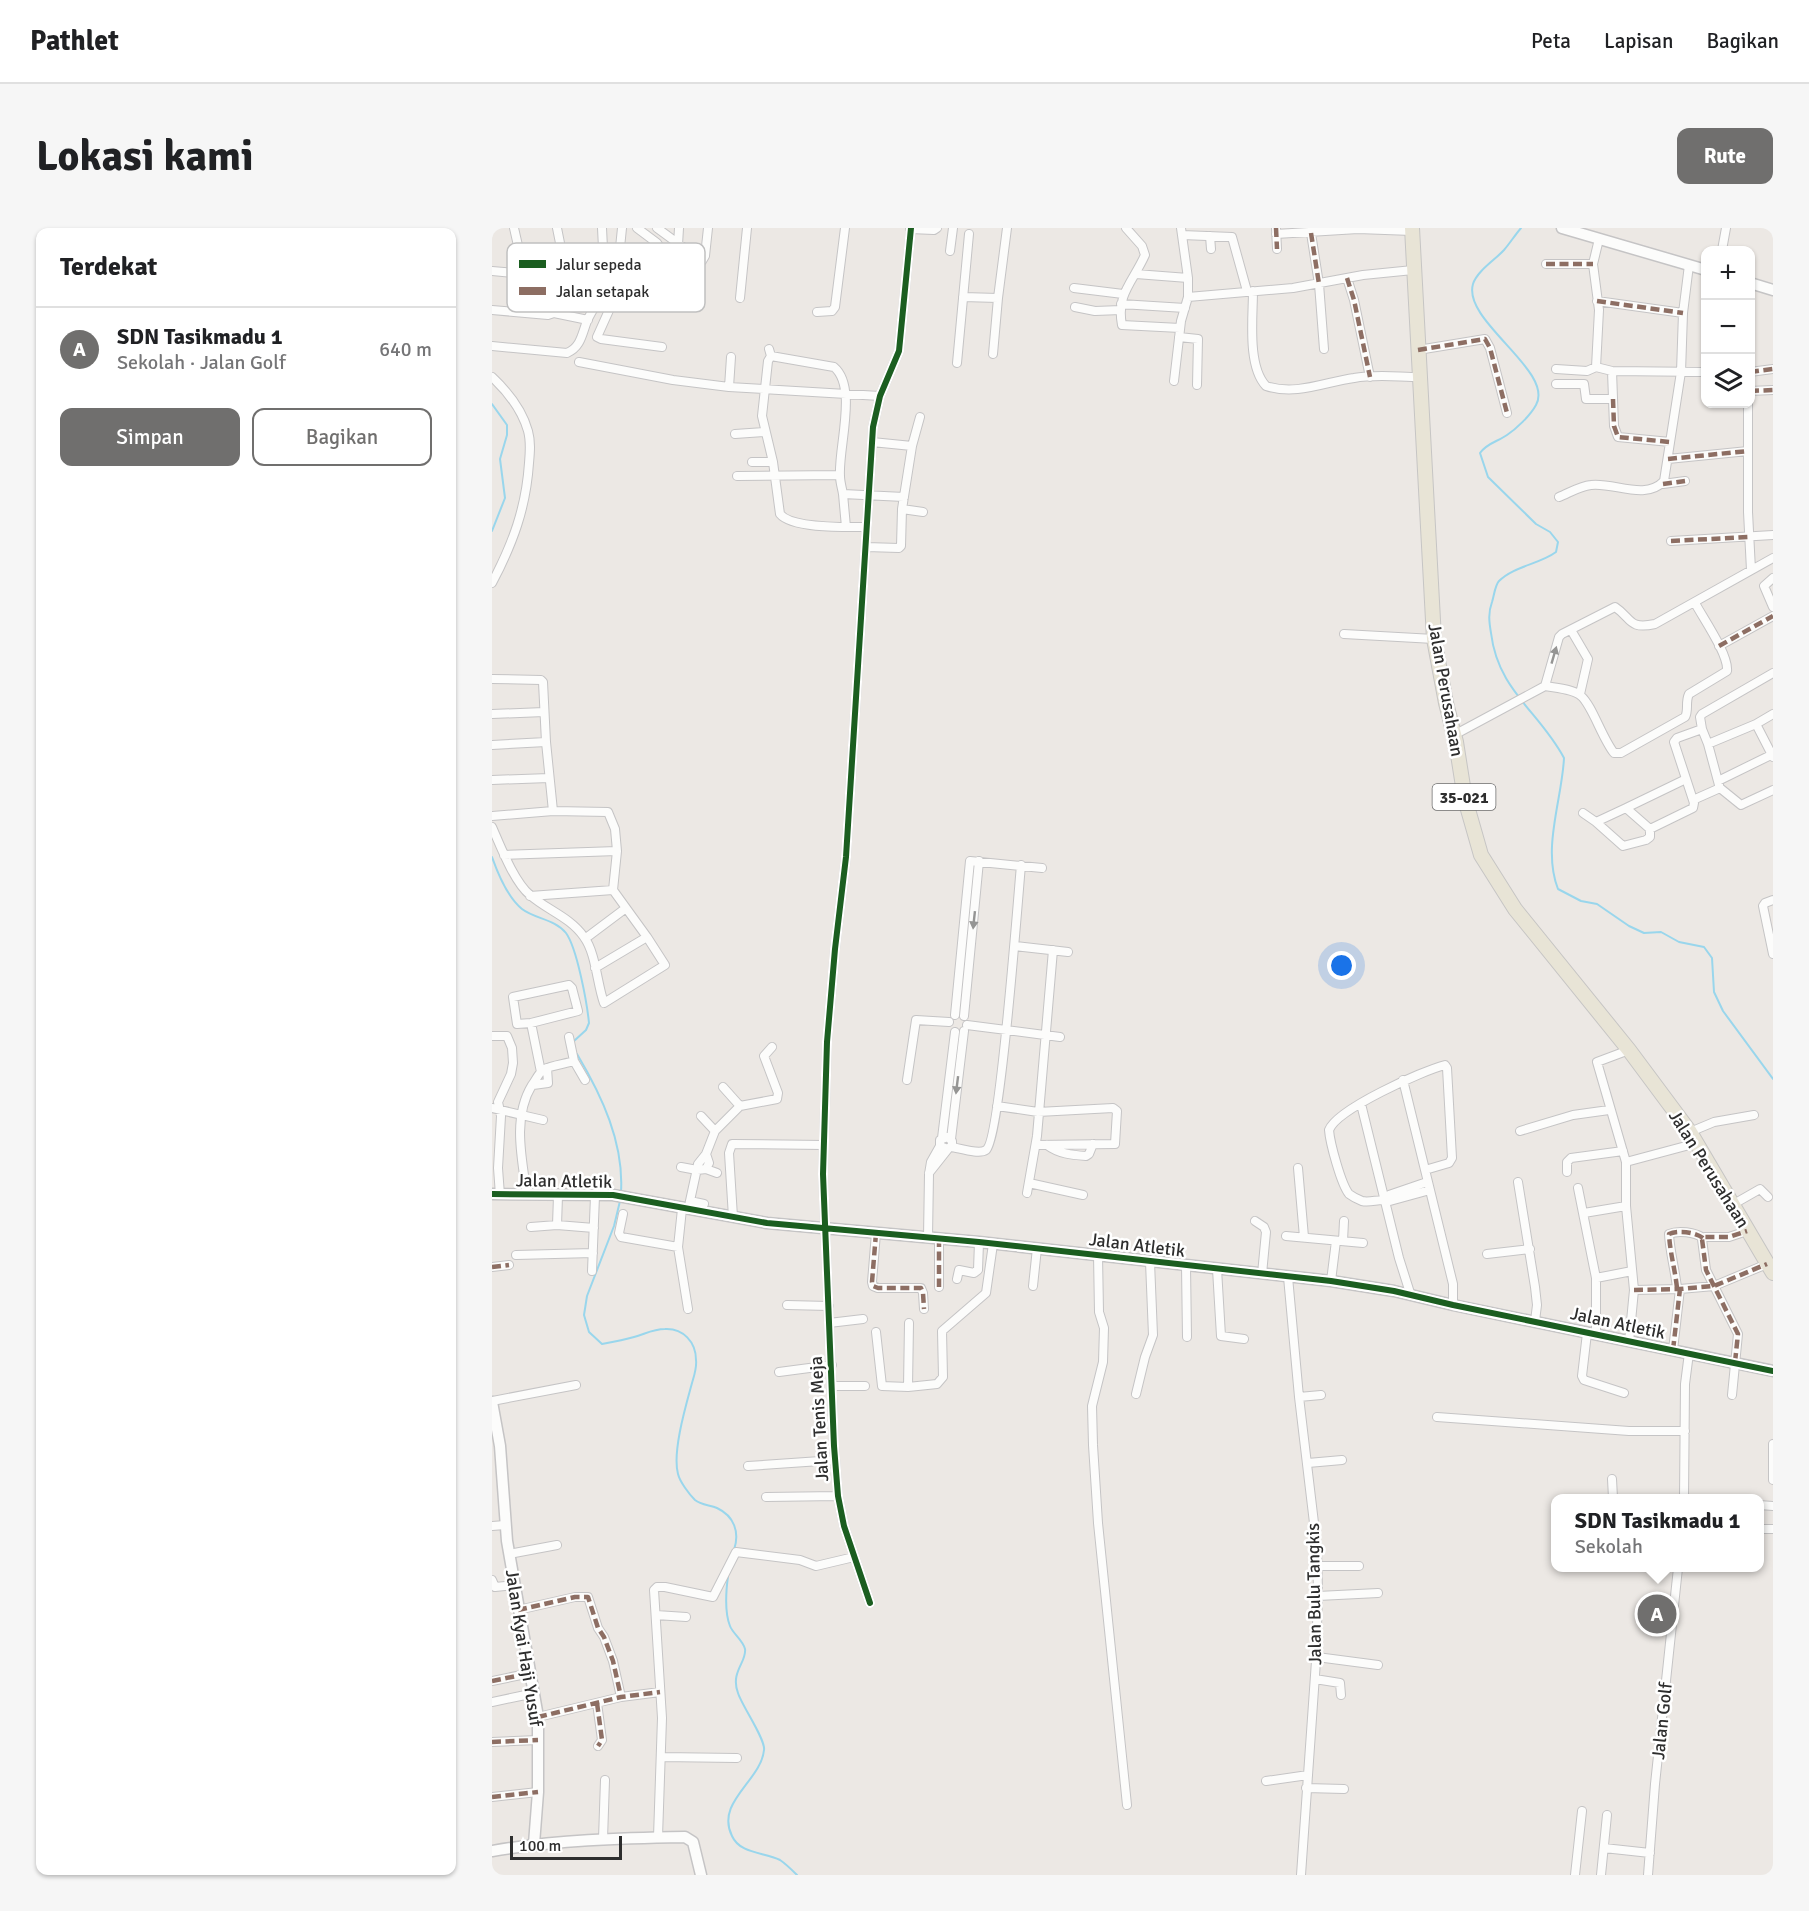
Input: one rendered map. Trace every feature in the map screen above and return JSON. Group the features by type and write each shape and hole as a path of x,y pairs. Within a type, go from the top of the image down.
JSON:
{"main road":[{"name":"Jalan Perusahaan","path":"1413,231 1413,270 1434,639 1468,814 1481,855 1515,909 1629,1050 1693,1137 1771,1268"}],"street":[{"path":"514,228 517,243"},
{"path":"557,228 560,243"},
{"path":"602,228 603,243"},
{"path":"620,243 622,228"},
{"path":"637,228 657,243"},
{"path":"657,228 676,243"},
{"path":"678,243 679,228"},
{"path":"705,255 708,228"},
{"path":"740,298 747,228"},
{"path":"817,312 832,311 835,307 845,228"},
{"path":"910,229 934,230 937,228"},
{"path":"950,251 953,228"},
{"path":"993,354 1007,228"},
{"path":"1126,228 1145,250 1145,255 1123,294 1122,325 1180,333 1198,339 1197,385"},
{"path":"1562,228 1701,269"},
{"path":"1723,246 1726,228"},
{"name":"Jalan Tenis Meja","path":"870,1603 844,1526 838,1496 829,1323 824,1145 827,1042 846,857 872,442 875,411 898,354 910,229"},
{"path":"1277,249 1276,231 1413,231"},
{"path":"1174,381 1180,333 1188,297 1188,278 1181,232 1232,237 1250,291 1253,346 1261,381 1266,386 1301,389 1356,377 1419,377"},
{"path":"1311,232 1319,284 1324,350"},
{"path":"957,363 969,234"},
{"path":"1211,234 1211,249"},
{"path":"1596,367 1599,324 1593,264 1599,239"},
{"path":"1546,264 1593,264"},
{"path":"1663,484 1667,475 1681,372 1683,313 1689,265"},
{"path":"1188,297 1319,284 1347,278 1413,270"},
{"path":"492,271 507,273"},
{"path":"1136,274 1188,278"},
{"path":"1347,278 1370,377"},
{"path":"1755,285 1773,290"},
{"path":"1074,288 1123,294"},
{"path":"963,297 998,298"},
{"path":"1597,301 1683,313"},
{"path":"1075,307 1095,310 1121,307 1185,308"},
{"path":"492,310 507,311"},
{"path":"514,312 554,314 588,320"},
{"path":"492,346 567,353 575,348 582,339 592,312"},
{"path":"609,312 598,338 662,346"},
{"path":"1418,350 1483,339 1490,348 1507,413"},
{"path":"846,527 840,475 846,396 838,371 834,367 770,353 762,416 773,462 780,514 785,519 802,523 846,527 867,527"},
{"path":"729,387 731,357"},
{"path":"584,362 673,380 729,387 846,396 880,396"},
{"path":"1556,369 1587,371 1596,367 1612,371 1701,372"},
{"path":"1755,371 1773,369"},
{"path":"1612,371 1614,426 1618,437 1670,442"},
{"path":"492,377 518,409 529,432 531,446 528,483 516,532 492,583"},
{"path":"1556,384 1584,384 1586,399 1613,399"},
{"path":"1755,391 1773,390"},
{"path":"1748,408 1751,570"},
{"path":"866,547 900,548 902,509 912,446 920,417"},
{"path":"735,434 765,432"},
{"path":"872,442 912,446"},
{"path":"1668,459 1748,451"},
{"path":"752,462 773,462"},
{"path":"737,476 840,475"},
{"path":"1559,496 1589,485 1637,490 1685,481"},
{"path":"843,494 904,497"},
{"path":"902,509 923,513"},
{"path":"1671,541 1773,535"},
{"path":"1545,686 1559,637 1571,630 1613,607 1616,607 1634,624 1647,626 1664,620 1773,558"},
{"path":"1773,578 1764,586 1773,607"},
{"path":"1454,735 1545,686 1580,694 1586,701 1607,744 1614,753 1621,753 1685,717 1689,694 1727,671 1728,665 1695,603"},
{"path":"1719,646 1773,616"},
{"path":"1571,630 1588,659 1580,694"},
{"path":"1344,634 1434,639"},
{"path":"1773,673 1700,717 1719,785 1724,793 1741,804 1773,790"},
{"path":"492,679 541,680 543,683 553,811"},
{"path":"492,714 544,712"},
{"path":"1707,744 1756,724 1773,714"},
{"path":"1693,800 1772,756 1756,724"},
{"path":"1650,830 1693,808 1693,800 1674,742 1677,738 1702,729"},
{"path":"492,745 546,742"},
{"path":"492,780 549,778"},
{"path":"1596,822 1686,779"},
{"path":"1583,813 1623,846 1646,840 1650,837 1650,830 1626,808"},
{"path":"492,816 553,811 608,812 615,829 617,851 613,890 665,965 605,1003 586,938 572,923 530,896 524,889 504,855 492,826"},
{"path":"504,855 617,851"},
{"path":"939,1287 929,1174 933,1156 946,1144 975,861 1042,868"},
{"path":"946,1144 981,1152 986,1150 990,1143 1006,1029 1021,865"},
{"path":"530,896 613,890"},
{"path":"1773,900 1763,906 1773,954"},
{"path":"586,938 626,908"},
{"path":"595,968 647,937"},
{"path":"1015,946 1068,952"},
{"path":"1027,1193 1036,1145 1053,950"},
{"path":"571,986 578,1011 531,1023 517,1024 513,997 571,986"},
{"path":"907,1080 916,1020 1060,1037"},
{"path":"527,1195 522,1155 522,1109 533,1085 548,1083 531,1023"},
{"path":"493,1036 507,1036 513,1055 511,1074 496,1109 498,1168 496,1194"},
{"path":"569,1037 574,1061 585,1080"},
{"path":"688,1309 678,1247 687,1206 701,1170 700,1160 706,1154 715,1131 740,1106 777,1099 778,1093 764,1056 772,1047"},
{"path":"1629,1050 1597,1062 1626,1162 1626,1206 1634,1290 1629,1342"},
{"path":"544,1070 574,1061"},
{"path":"1425,1170 1448,1163 1452,1158 1447,1068 1444,1065 1403,1080 1361,1104 1333,1123 1329,1133 1349,1193 1355,1198 1364,1201 1400,1200 1428,1186"},
{"path":"1403,1080 1454,1284 1453,1305"},
{"path":"723,1087 740,1106"},
{"path":"1361,1104 1399,1258 1411,1296"},
{"path":"997,1106 1038,1112 1115,1109 1117,1112 1117,1143 1093,1144 1086,1156 1064,1154 1046,1145 1036,1145"},
{"path":"496,1109 543,1120"},
{"path":"1520,1131 1573,1115 1610,1110"},
{"path":"1626,1162 1693,1137 1714,1122 1754,1115"},
{"path":"701,1116 715,1131"},
{"path":"733,1217 729,1153 732,1144 824,1145"},
{"path":"1567,1172 1567,1162 1571,1158 1623,1151"},
{"path":"681,1167 717,1173"},
{"path":"1298,1168 1304,1237"},
{"path":"1518,1182 1537,1305 1535,1321"},
{"path":"1029,1183 1083,1195"},
{"path":"1578,1188 1596,1278 1592,1333 1582,1376 1584,1380 1624,1393"},
{"path":"1732,1205 1760,1189 1768,1197"},
{"name":"Jalan Atletik","path":"496,1194 613,1195 687,1206 767,1223 934,1237 1331,1281 1394,1291 1773,1371"},
{"path":"557,1225 558,1196"},
{"path":"592,1271 596,1196"},
{"path":"687,1206 704,1204"},
{"path":"1584,1213 1626,1206"},
{"path":"623,1214 619,1233 621,1237 678,1247"},
{"path":"1255,1221 1266,1230 1262,1274"},
{"path":"1331,1281 1344,1221"},
{"path":"531,1227 557,1225 594,1228"},
{"path":"1673,1350 1679,1289 1670,1256 1669,1234 1674,1232 1697,1234 1703,1238 1729,1237 1747,1231"},
{"path":"876,1233 873,1286 921,1288 924,1309"},
{"path":"1286,1236 1363,1243"},
{"path":"1703,1238 1705,1268 1738,1334 1732,1395"},
{"path":"957,1280 959,1270 974,1273 977,1271 979,1242"},
{"path":"876,1332 882,1386 908,1387 937,1384 941,1381 943,1377 942,1331 986,1293 993,1244"},
{"path":"1034,1286 1037,1248"},
{"path":"1487,1254 1530,1249"},
{"path":"516,1255 593,1253"},
{"path":"1098,1256 1099,1312 1104,1328 1103,1362 1092,1406 1093,1445 1098,1523 1126,1805"},
{"path":"1136,1394 1153,1335 1150,1262"},
{"path":"492,1267 509,1265"},
{"path":"1186,1266 1187,1337"},
{"path":"1634,1290 1714,1286 1771,1268"},
{"path":"1217,1269 1221,1336 1244,1339"},
{"path":"1596,1278 1632,1270"},
{"name":"Jalan Bulu Tangkis","path":"1288,1277 1299,1397 1308,1463 1318,1596 1317,1657 1301,1875"},
{"path":"787,1305 829,1306"},
{"path":"829,1323 863,1320"},
{"path":"908,1387 909,1323"},
{"path":"1684,1494 1685,1384 1689,1353"},
{"path":"779,1372 832,1365"},
{"path":"492,1402 576,1385"},
{"path":"833,1386 865,1386"},
{"path":"1299,1397 1321,1395"},
{"name":"Jalan Kyai Haji Yusuf","path":"492,1402 500,1446 509,1554 538,1717 538,1792 534,1844"},
{"path":"1437,1417 1629,1431 1685,1431"},
{"path":"1773,1444 1773,1480"},
{"path":"748,1466 835,1460"},
{"path":"1308,1463 1342,1460"},
{"path":"1612,1479 1613,1494"},
{"path":"766,1497 838,1496"},
{"path":"492,1526 505,1525"},
{"path":"509,1554 557,1545"},
{"path":"658,1837 661,1757 660,1692 654,1590 657,1587 665,1587 714,1596 734,1553 738,1552 800,1560 816,1566 854,1557"},
{"path":"1317,1566 1359,1566"},
{"name":"Jalan Golf","path":"1648,1875 1655,1784 1678,1572"},
{"path":"492,1580 495,1587 515,1585"},
{"path":"1318,1596 1378,1593"},
{"path":"519,1610 575,1597 588,1597 598,1628 613,1661 621,1697"},
{"path":"656,1615 686,1617"},
{"path":"1317,1657 1378,1665"},
{"path":"492,1681 531,1673"},
{"path":"1315,1680 1340,1683 1341,1695"},
{"path":"538,1717 621,1697 660,1692"},
{"path":"492,1702 535,1694"},
{"path":"597,1703 602,1740 598,1746"},
{"path":"492,1742 538,1740"},
{"path":"661,1757 737,1758"},
{"path":"1266,1781 1308,1775"},
{"path":"603,1839 605,1780"},
{"path":"1306,1788 1344,1789"},
{"path":"492,1797 538,1792"},
{"path":"1575,1875 1582,1811"},
{"path":"1601,1875 1607,1815"},
{"path":"492,1851 534,1844 603,1839 658,1837 690,1839 694,1844 701,1875"},
{"path":"1604,1848 1650,1853"}],"waterway":[{"path":"1521,228 1504,250 1475,279 1473,298 1493,330 1533,377 1538,392 1536,405 1527,418 1480,453 1488,477 1536,524 1550,532 1558,542 1556,552 1550,556 1512,572 1499,581 1489,613 1489,621 1495,653 1502,670 1511,686 1564,758 1552,841 1552,857 1558,889 1581,901 1597,904 1629,926 1644,933 1661,932 1679,942 1704,947 1712,958 1714,992 1723,1011 1773,1079"},
{"path":"492,404 507,425 507,435 500,459 505,498 492,531"},
{"path":"492,857 504,885 517,904 527,912 561,928 570,940 581,976 589,1023 574,1044"},
{"path":"577,1054 610,1120 619,1156 621,1192"},
{"path":"620,1201 614,1226 587,1296 584,1315 589,1332 602,1344 657,1330 672,1329 683,1334 691,1342 694,1347 696,1366 678,1441 678,1474 685,1488 695,1500 717,1508 728,1515 736,1531 734,1550"},
{"path":"728,1576 726,1601 728,1620 731,1629 745,1649 744,1658 737,1673 736,1686 740,1699 764,1745 761,1761 734,1802 729,1813 728,1824 732,1836 741,1846 780,1860 797,1875"}],"marked path":[{"path":"1276,228 1277,249"},
{"path":"1311,233 1319,284"},
{"path":"1546,264 1593,264"},
{"path":"1347,278 1354,300 1370,377"},
{"path":"1597,301 1683,313"},
{"path":"1418,350 1485,339 1490,348 1507,413"},
{"path":"1755,371 1773,369"},
{"path":"1755,391 1773,390"},
{"path":"1613,399 1614,426 1618,437 1670,442"},
{"path":"1668,459 1748,451"},
{"path":"1663,484 1685,481"},
{"path":"1671,541 1749,537"},
{"path":"1719,646 1773,616"},
{"path":"1735,1362 1738,1334 1706,1270 1702,1239 1729,1237 1747,1231"},
{"path":"1677,1288 1669,1234 1686,1232 1703,1238"},
{"path":"876,1233 873,1286 921,1288 924,1309"},
{"path":"939,1238 939,1287"},
{"path":"1634,1290 1714,1286 1767,1264"},
{"path":"492,1267 509,1265"},
{"path":"1673,1350 1680,1289"},
{"path":"518,1610 575,1597 588,1597 598,1628 613,1661 621,1697"},
{"path":"492,1681 531,1673"},
{"path":"538,1717 621,1697 660,1692"},
{"path":"597,1703 602,1740 598,1746"},
{"path":"492,1742 538,1740"},
{"path":"492,1797 538,1792"}],"cycle path":[{"path":"870,1603 844,1526 838,1496 823,1174 827,1042 846,857 873,427 880,396 899,351 911,228"},
{"path":"492,1194 613,1195 767,1223 979,1242 1331,1281 1394,1291 1773,1371"}],"place":[{"name":"SDN Tasikmadu 1","path":"1657,1614"}]}
